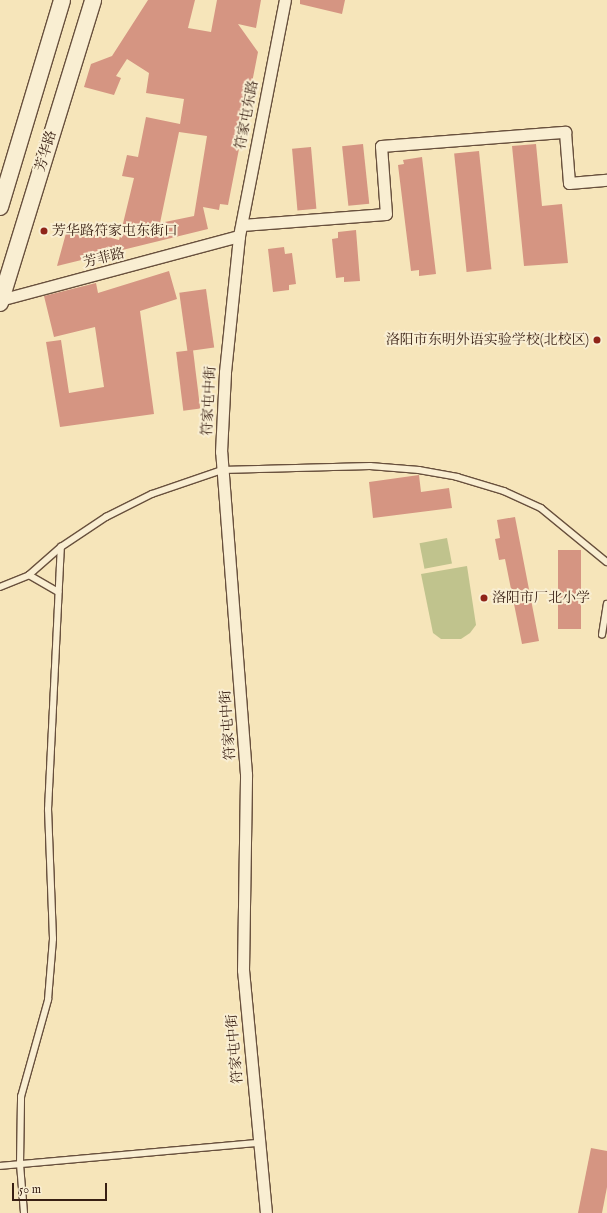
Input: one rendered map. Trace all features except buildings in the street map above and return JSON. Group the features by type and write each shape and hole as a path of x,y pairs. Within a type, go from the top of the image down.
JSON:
{"main road":[{"name":"芳华路","path":"0,207 62,0"},
{"name":"芳华路","path":"0,301 93,0"}],"street":[{"name":"符家屯东路","path":"239,236 284,0"},
{"path":"242,225 386,214 381,146 565,132 569,183 607,180"},
{"name":"芳菲路","path":"0,301 239,236"},
{"name":"符家屯中街","path":"239,236 225,372 222,470 246,774 243,970 266,1213"}],"lane":[{"path":"0,588 29,575 60,547 106,517 152,494 222,470 370,466 419,470 457,478 504,491 540,508 607,562"},
{"path":"24,1213 20,1164 21,1098 48,1000 54,939 48,810 60,547"},
{"path":"29,575 59,592"},
{"path":"602,635 607,604"},
{"path":"0,1166 259,1142"}],"green space":[{"path":"447,538 452,564 424,569 420,543"},
{"path":"467,566 476,625 470,633 461,639 441,639 433,633 421,574"}],"place":[{"name":"芳华路符家屯东街口","path":"44,231"},
{"name":"洛阳市东明外语实验学校(北校区)","path":"597,340"},
{"name":"洛阳市厂北小学","path":"484,598"}]}
